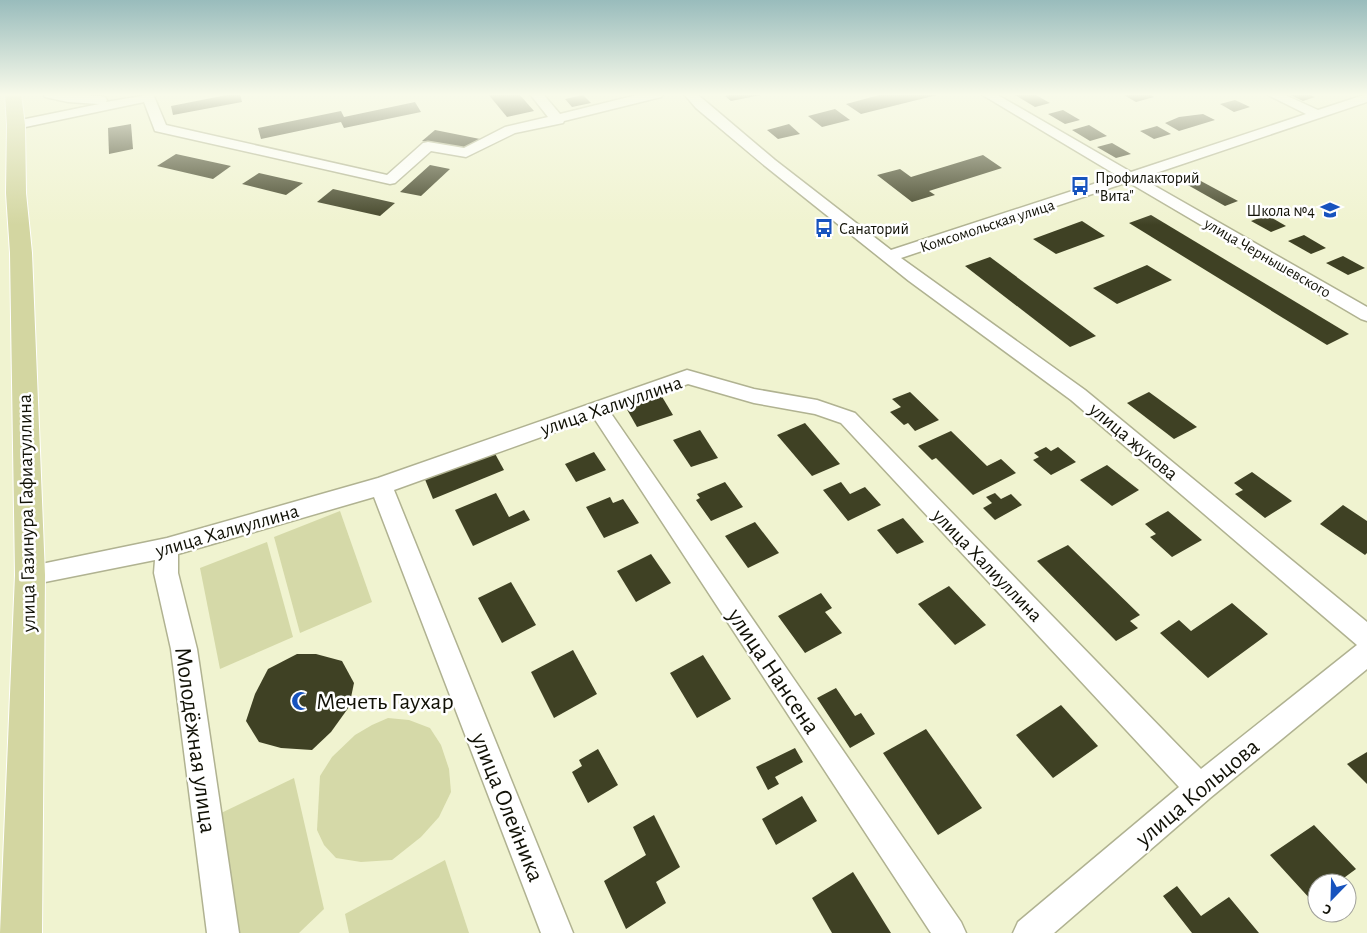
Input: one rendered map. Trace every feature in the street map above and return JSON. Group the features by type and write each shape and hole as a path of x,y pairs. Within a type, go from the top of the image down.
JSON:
{"main road":[{"name":"улица Газинура Гафиатуллина","path":"16,138 16,193 21,253 30,575 21,933"}],"street":[{"path":"202,138 390,180 428,146 466,153 496,138"},
{"name":"улица жукова","path":"739,138 891,256 915,277 1078,395 1367,638"},
{"name":"улица Чернышевского","path":"1063,138 1367,315"},
{"name":"Комсомольская улица","path":"891,256 1248,138"},
{"name":"улица Халиуллина","path":"30,575 167,548 381,486 687,377 754,396 816,406 848,418 1200,788"},
{"name":"улица Нансена","path":"598,409 950,933"},
{"name":"улица Олейника","path":"381,486 557,933"},
{"name":"Молодёжная улица","path":"167,548 166,573 184,649 223,933"},
{"name":"улица Кольцова","path":"1029,933 1200,788 1367,653"}],"green space":[{"path":"340,511 372,602 300,633 274,537"},
{"path":"267,542 293,637 220,669 200,568"},
{"path":"388,718 409,720 430,728 441,745 449,769 451,792 439,817 421,837 392,860 361,862 336,858 324,845 317,830 320,776 332,757 355,735"},
{"path":"294,778 324,909 299,933 235,933 217,815"},
{"path":"445,860 469,933 349,933 345,914"}],"building":[{"path":"108,138 132,138 133,149 109,154"},
{"path":"426,138 480,139 467,150 422,141"},
{"path":"1084,138 1102,138 1090,141"},
{"path":"1112,143 1131,154 1116,158 1097,147"},
{"path":"176,154 231,166 213,179 157,166"},
{"path":"983,155 1002,168 929,191 935,195 912,202 877,175 900,169 911,177"},
{"path":"430,165 450,169 421,196 400,192"},
{"path":"259,173 303,183 286,195 242,184"},
{"path":"1199,180 1238,201 1225,206 1186,184"},
{"path":"333,189 395,203 380,216 317,202"},
{"path":"1151,215 1349,334 1327,345 1129,223"},
{"path":"1267,215 1286,226 1271,232 1251,221"},
{"path":"1082,221 1105,236 1056,254 1033,239"},
{"path":"1304,235 1326,248 1311,254 1288,241"},
{"path":"1343,256 1365,268 1348,275 1326,263"},
{"path":"990,257 1096,336 1070,347 965,266"},
{"path":"1147,265 1172,280 1117,304 1093,288"},
{"path":"910,392 939,420 915,431 908,423 904,425 890,412 901,407 892,399"},
{"path":"1149,392 1197,427 1174,439 1127,403"},
{"path":"661,395 673,415 637,427 625,406"},
{"path":"805,423 840,464 812,476 777,435"},
{"path":"700,430 718,458 691,467 673,440"},
{"path":"951,431 987,466 1001,459 1016,473 973,495 936,458 932,460 918,446"},
{"path":"1046,447 1051,451 1058,447 1076,462 1051,475 1033,460 1039,457 1034,453"},
{"path":"493,450 504,470 433,499 424,477"},
{"path":"594,452 606,470 576,482 565,464"},
{"path":"1107,465 1139,490 1112,506 1080,480"},
{"path":"1252,472 1292,501 1265,518 1235,494 1243,490 1234,483"},
{"path":"725,482 743,507 711,521 696,500 700,498 697,494"},
{"path":"841,482 850,494 865,487 881,505 848,521 823,490"},
{"path":"496,493 509,517 524,510 530,520 473,546 455,510"},
{"path":"995,493 1001,499 1011,494 1022,505 995,520 983,508 992,503 986,497"},
{"path":"610,497 613,503 623,499 639,523 604,538 586,507"},
{"path":"1343,505 1367,521 1367,553 1365,555 1320,524"},
{"path":"1168,511 1202,540 1172,557 1150,537 1156,534 1145,524"},
{"path":"903,518 924,542 897,554 877,530"},
{"path":"755,522 779,553 748,568 725,536"},
{"path":"1068,545 1140,615 1130,621 1138,628 1116,641 1037,561"},
{"path":"651,554 671,583 636,602 617,571"},
{"path":"511,582 536,625 502,643 478,598"},
{"path":"949,586 986,625 955,645 918,604"},
{"path":"821,593 832,608 825,612 842,633 805,653 778,616"},
{"path":"1232,603 1268,634 1208,678 1160,633 1179,620 1191,631"},
{"path":"573,650 597,694 554,718 531,672"},
{"name":"Мечеть Гаухар","path":"297,654 316,654 342,661 354,683 349,707 331,732 312,750 281,748 259,742 246,721 255,694 268,669"},
{"path":"703,655 731,699 697,718 670,673"},
{"path":"836,688 855,716 861,713 875,734 850,748 817,698"},
{"path":"1061,705 1098,746 1053,778 1016,735"},
{"path":"926,729 982,808 938,835 883,753"},
{"path":"795,748 803,762 775,777 779,784 768,790 756,767"},
{"path":"598,749 618,785 588,803 572,772 582,766 579,760"},
{"path":"1367,752 1367,784 1347,764"},
{"path":"802,796 817,821 776,845 762,819"},
{"path":"654,815 680,867 656,882 666,903 626,929 604,881 646,855 633,827"},
{"path":"1314,825 1356,869 1351,873 1307,873 1307,896 1270,855"},
{"path":"853,872 891,933 832,933 812,898"},
{"path":"1177,886 1201,916 1229,897 1259,933 1192,933 1163,896"}],"place":[{"name":"Профилакторий \"Вита\"","path":"1080,186"},
{"name":"Школа №4","path":"1330,210"},
{"name":"Санаторий","path":"824,228"},
{"name":"Мечеть Гаухар","path":"301,701"}]}
